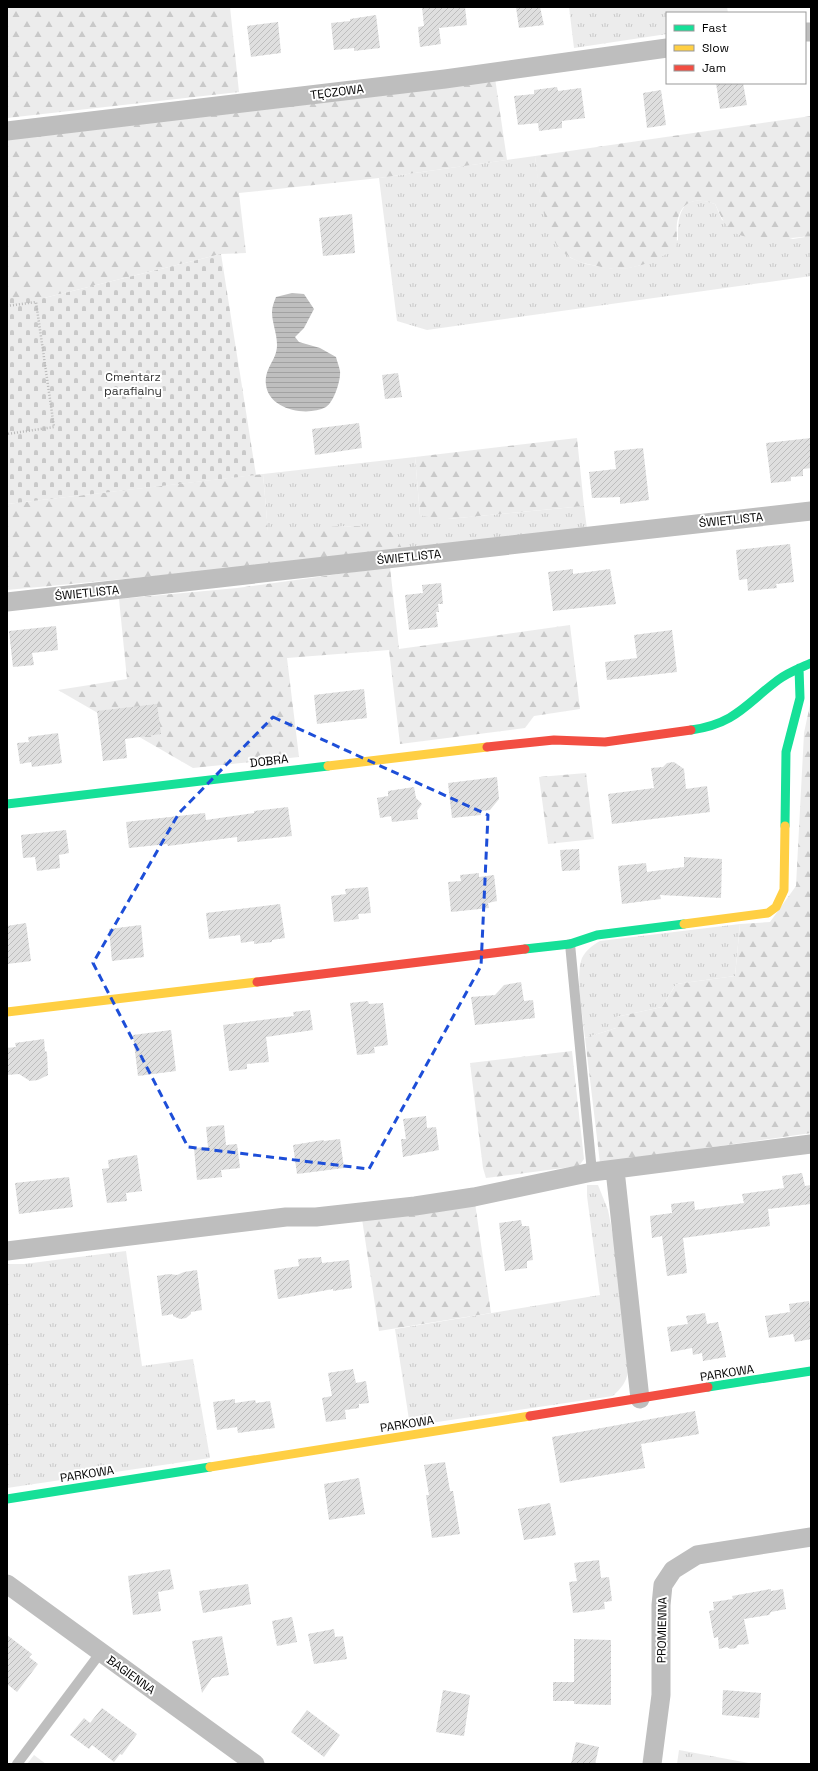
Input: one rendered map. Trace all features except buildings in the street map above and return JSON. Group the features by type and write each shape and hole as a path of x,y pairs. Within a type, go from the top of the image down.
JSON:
{"street":[{"name":"TĘCZOWA","path":"7,131 438,80 666,48"},
{"name":"ŚWIETLISTA","path":"7,602 811,511"},
{"name":"DOBRA","path":"7,804 534,741 554,740 605,742 701,729 717,725 744,710 778,679 811,663"},
{"path":"7,1012 570,944 597,935 768,913 776,907 784,890 786,752 800,698 799,668"},
{"path":"7,1251 286,1217 316,1217 415,1206 474,1196 592,1172 811,1144"},
{"path":"615,1170 640,1399"},
{"name":"PARKOWA","path":"7,1499 811,1371"},
{"name":"PROMIENNA","path":"652,1764 661,1695 661,1605 663,1585 673,1570 697,1555 811,1537"},
{"name":"BAGIENNA","path":"7,1584 255,1764"}],"lane":[{"path":"570,944 592,1172"},
{"path":"17,1764 101,1652"}],"path":[{"path":"7,306 36,302 54,427 7,434"}],"highlighted area":[{"path":"273,717 488,815 481,966 369,1169 188,1147 93,963 179,813"}],"green space":[{"path":"7,7 230,7 239,92 7,118"},
{"path":"569,7 727,7 728,12 666,12 666,34 574,48"},
{"path":"495,78 507,160 379,178 239,193 246,253 221,254 44,298 7,298 7,136"},
{"path":"811,116 811,236 794,238 759,238 740,235 734,232 723,220 715,204 696,201 690,202 686,205 679,215 677,223 676,248 654,260 638,266 611,269 583,263 565,254 558,247 548,227 544,215 535,156"},
{"path":"535,156 540,193 558,247 571,258 586,264 614,269 641,265 678,240 679,221 684,207 689,203 704,201 715,204 722,220 793,239 811,236 811,276 427,330 397,321 379,178"},
{"name":"Cmentarz parafialny","path":"221,254 256,475 7,504 7,298 44,298"},
{"path":"577,438 584,506 448,519 436,519 420,515 415,457"},
{"path":"415,457 420,515 448,519 584,506 587,529 403,550 350,526 268,532 263,474"},
{"path":"263,474 268,531 334,526 371,527 385,530 393,534 403,550 271,565 7,590 7,504"},
{"path":"390,567 399,649 570,625 580,709 534,716 525,728 400,744 389,650 287,658 299,757 193,768 58,690 127,679 119,599 237,588"},
{"path":"811,700 811,1133 600,1163 585,1038 616,1028 616,1017 662,1007 676,984 735,976 740,924 770,922 796,886 804,733"},
{"path":"586,773 594,839 548,844 539,777"},
{"path":"740,924 735,976 676,984 662,1007 616,1017 616,1028 585,1038 579,975 582,958 592,946 600,941"},
{"path":"572,1051 584,1159 579,1166 486,1178 483,1168 470,1063"},
{"path":"587,1185 598,1185 608,1210 615,1246 628,1372 623,1385 613,1396 410,1426 395,1329 600,1295 587,1196"},
{"path":"475,1203 491,1313 379,1331 362,1219"},
{"path":"126,1251 142,1366 193,1359 210,1458 7,1488 7,1264 24,1264"},
{"path":"679,1750 754,1764 677,1764"},
{"path":"34,1755 46,1764 27,1764"}],"shaded area":[{"path":"292,293 304,294 314,309 304,328 295,337 299,342 320,348 336,357 340,371 338,385 332,401 326,407 318,410 299,411 281,406 269,394 266,385 267,373 275,355 277,345 272,316 273,304 276,297"}],"traffic: fast":[{"path":"691,730 719,723 729,718 739,712 782,677 811,663"},
{"path":"785,826 786,752 800,698 799,668"},
{"path":"7,804 328,766"},
{"path":"525,949 570,944 597,935 684,924"},
{"path":"708,1387 811,1371"},
{"path":"7,1499 210,1467"}],"traffic: slow":[{"path":"328,766 487,747"},
{"path":"684,924 768,913 776,907 784,890 785,826"},
{"path":"7,1012 257,982"},
{"path":"210,1467 530,1416"}],"traffic: jam":[{"path":"487,747 554,740 605,742 691,730"},
{"path":"257,982 525,949"},
{"path":"530,1416 708,1387"}]}
